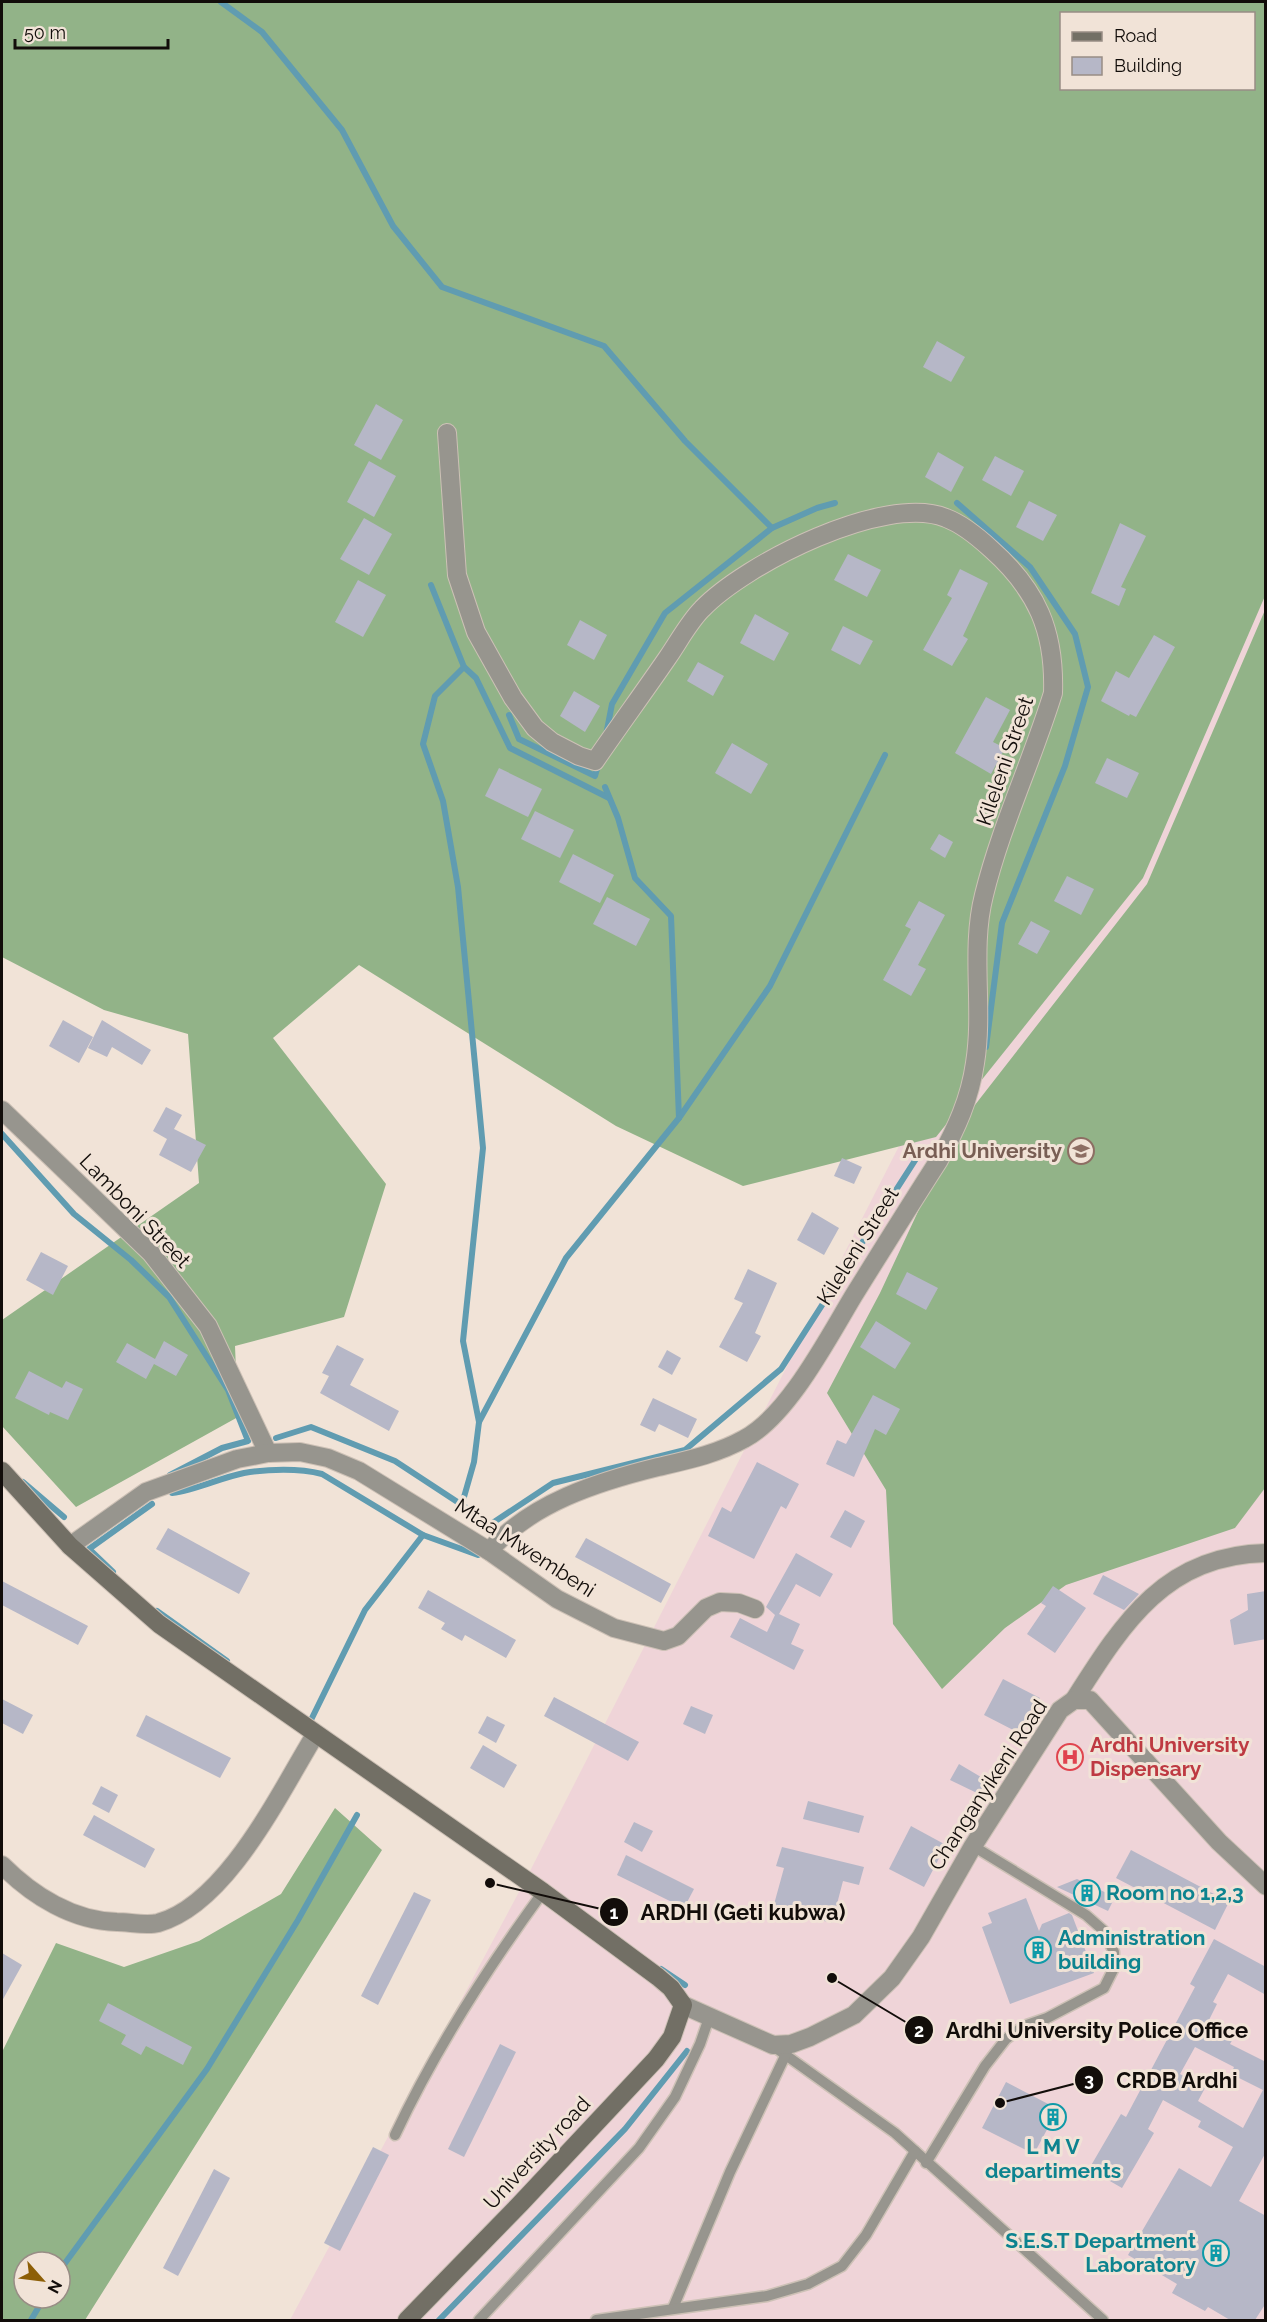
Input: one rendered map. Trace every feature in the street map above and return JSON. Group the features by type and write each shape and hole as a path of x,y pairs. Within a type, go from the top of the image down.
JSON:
{"street":[{"name":"Kileleni Street","path":"447,433 457,575 476,632 513,698 535,728 552,742 579,756 595,761 702,608 776,555 865,520 900,513 946,518 970,531 1004,561 1034,600 1047,627 1054,660 1053,693 984,896 977,933 976,1063 968,1099 956,1129 939,1160 819,1351 795,1388 770,1419 745,1439 700,1458 592,1487 552,1503 510,1529 489,1551"},
{"name":"Lamboni Street","path":"2,1110 151,1253 208,1326 268,1453"},
{"name":"Mtaa Mwembeni","path":"70,1546 93,1527 146,1492 237,1459 268,1453 300,1452 328,1458 359,1472 489,1551 557,1599 614,1628 649,1639 664,1641 678,1636 706,1608 720,1602 739,1603 754,1609"},
{"path":"2,1471 70,1546 159,1624 543,1892 658,1977 671,1988 683,2005 710,2015 780,2050"},
{"path":"1074,1700 1131,1618 1158,1592 1184,1572 1220,1557 1266,1553"},
{"name":"Changanyikeni Road","path":"780,2050 854,2015 892,1978 921,1937 973,1846 1060,1710 1074,1700 1090,1700 1220,1842 1266,1886"},
{"path":"2,1866 37,1895 63,1910 106,1922 157,1923 190,1907 239,1859 315,1735"},
{"name":"University road","path":"407,2320 656,2059 672,2037 683,2005"}],"lane":[{"path":"926,2163 985,2066 1006,2038 1024,2026 1047,2018 1104,1988 1114,1968 1114,1952 1103,1930 1086,1915 973,1846"},
{"path":"394,2135 467,2000 543,1892"},
{"path":"479,2320 639,2148 675,2097 696,2053 710,2015"},
{"path":"673,2308 780,2050 876,2117 1103,2320"},
{"path":"596,2320 767,2296 808,2284 842,2266 866,2235 915,2151"}],"shaded area":[{"name":"Ardhi University","path":"1265,427 1265,2320 290,2320 528,1875"}],"green space":[{"path":"2,2 1265,2 1265,596 1143,878 936,1137 743,1186 616,1126 359,965 273,1038 386,1184 344,1317 235,1346 238,1417 76,1507 2,1426 2,1320 199,1183 188,1034 104,1010 2,957"},
{"path":"1265,610 1265,1488 1235,1528 1066,1585 1005,1628 942,1689 893,1624 886,1490 827,1393 880,1293 957,1128 1147,884"},
{"path":"335,1808 382,1850 85,2320 2,2320 2,2052 56,1943 124,1967 199,1941 281,1894"}],"building":[{"path":"937,341 965,357 951,382 923,367"},
{"path":"376,404 403,420 381,460 354,445"},
{"path":"938,452 964,467 951,492 925,477"},
{"path":"995,456 1024,471 1011,496 982,480"},
{"path":"369,461 396,476 374,517 347,502"},
{"path":"1029,501 1057,515 1043,541 1016,527"},
{"path":"364,518 392,534 369,575 340,559"},
{"path":"1120,523 1146,536 1121,587 1126,589 1119,606 1091,593"},
{"path":"848,554 881,570 867,597 834,580"},
{"path":"960,569 988,583 963,636 968,639 952,666 923,650 952,598 947,595"},
{"path":"358,580 386,595 363,637 335,622"},
{"path":"755,614 789,633 774,661 740,643"},
{"path":"580,620 607,635 594,660 567,645"},
{"path":"843,626 873,641 860,665 831,650"},
{"path":"1154,635 1175,647 1136,717 1130,714 1129,716 1101,701 1116,671 1129,678"},
{"path":"698,662 724,676 713,696 687,681"},
{"path":"574,691 600,706 585,732 560,716"},
{"path":"986,697 1010,710 993,742 1005,748 991,774 955,753"},
{"path":"732,743 768,764 751,794 715,773"},
{"path":"1107,758 1139,773 1127,798 1095,783"},
{"path":"499,768 542,789 528,817 485,796"},
{"path":"535,811 574,830 560,858 521,839"},
{"path":"939,834 953,842 945,858 930,849"},
{"path":"573,854 614,875 600,903 559,882"},
{"path":"1067,876 1094,889 1081,915 1054,901"},
{"path":"607,897 650,919 636,946 593,924"},
{"path":"919,901 945,915 918,965 926,969 911,996 883,980 911,929 905,926"},
{"path":"1031,921 1050,931 1037,954 1018,944"},
{"path":"63,1020 93,1037 79,1063 49,1046"},
{"path":"102,1020 151,1050 142,1065 112,1047 107,1057 88,1048"},
{"path":"166,1107 182,1115 174,1129 206,1145 191,1172 159,1155 167,1139 153,1131"},
{"path":"842,1158 862,1167 854,1184 834,1176"},
{"path":"812,1212 839,1228 824,1255 797,1240"},
{"path":"41,1252 68,1266 53,1295 26,1280"},
{"path":"748,1269 777,1283 755,1333 761,1336 747,1362 719,1347 743,1303 734,1299"},
{"path":"907,1272 938,1288 926,1310 896,1294"},
{"path":"876,1321 911,1343 895,1369 860,1347"},
{"path":"164,1341 188,1355 176,1376 154,1364 146,1379 116,1362 127,1343 155,1359"},
{"path":"337,1345 364,1359 350,1385 399,1411 389,1431 320,1393 329,1376 322,1373"},
{"path":"667,1350 681,1358 672,1375 658,1367"},
{"path":"29,1371 62,1388 66,1381 83,1389 68,1420 50,1412 49,1415 15,1398"},
{"path":"873,1395 900,1409 886,1435 875,1429 854,1477 826,1464 837,1440 846,1444"},
{"path":"653,1398 697,1419 688,1438 659,1424 655,1432 640,1425"},
{"path":"757,1462 799,1484 786,1509 781,1506 754,1559 708,1536 722,1507 731,1512"},
{"path":"845,1510 865,1521 851,1548 830,1537"},
{"path":"168,1528 250,1573 239,1594 156,1549"},
{"path":"586,1538 671,1584 661,1603 575,1557"},
{"path":"796,1553 833,1574 820,1597 796,1584 779,1614 800,1624 791,1644 804,1650 794,1670 730,1637 740,1618 767,1632 775,1615 766,1607"},
{"path":"1103,1575 1139,1594 1124,1610 1093,1594"},
{"path":"2,1581 88,1626 78,1645 2,1605"},
{"path":"1053,1586 1086,1608 1055,1653 1027,1634 1046,1606 1041,1603"},
{"path":"428,1590 516,1640 506,1658 465,1635 462,1641 441,1629 445,1623 418,1608"},
{"path":"1266,1591 1266,1639 1234,1645 1230,1620 1248,1610 1247,1594"},
{"path":"1003,1679 1040,1698 1021,1734 984,1715"},
{"path":"554,1697 639,1742 628,1761 544,1716"},
{"path":"2,1699 33,1715 23,1734 2,1723"},
{"path":"691,1706 713,1715 705,1734 683,1724"},
{"path":"146,1715 231,1758 220,1778 136,1736"},
{"path":"487,1716 505,1725 496,1743 478,1733"},
{"path":"483,1745 517,1765 504,1788 470,1768"},
{"path":"959,1764 986,1780 979,1794 950,1780"},
{"path":"101,1786 118,1795 109,1813 92,1804"},
{"path":"808,1801 864,1816 859,1833 803,1819"},
{"path":"94,1815 155,1849 145,1868 83,1835"},
{"path":"634,1822 653,1831 642,1852 624,1842"},
{"path":"911,1826 946,1845 924,1887 889,1869"},
{"path":"782,1847 864,1867 859,1885 843,1881 832,1923 773,1908 784,1868 776,1866"},
{"path":"1131,1850 1229,1902 1215,1930 1116,1878"},
{"path":"626,1855 694,1889 684,1908 617,1875"},
{"name":"Room no 1,2,3","path":"1077,1879 1115,1897 1108,1911 1057,1887"},
{"path":"414,1892 431,1900 378,2005 361,1996"},
{"name":"Administration building","path":"1026,1898 1039,1931 1042,1924 1069,1913 1072,1915 1094,1973 1010,2004 982,1927 992,1923 988,1913"},
{"path":"1214,1939 1266,1967 1266,1995 1228,1974 1213,2002 1217,2004 1208,2022 1234,2037 1230,2044 1266,2062 1266,2152 1239,2201 1266,2216 1266,2303 1255,2320 1230,2320 1208,2307 1205,2311 1172,2293 1177,2284 1128,2255 1179,2168 1211,2187 1233,2147 1198,2127 1201,2121 1163,2100 1148,2129 1154,2133 1122,2188 1089,2169 1121,2114 1126,2117 1195,1987 1190,1984","holes":["1195,2047 1234,2067 1231,2074 1263,2090 1243,2128 1198,2101 1205,2088 1180,2074"]},
{"path":"2,1953 22,1965 2,2001"},
{"path":"108,2003 192,2047 183,2065 146,2046 141,2055 121,2044 126,2035 99,2021"},
{"path":"500,2044 516,2052 464,2157 448,2149"},
{"path":"1006,2082 1052,2106 1051,2108 1057,2111 1036,2150 1030,2147 1028,2151 982,2128"},
{"path":"373,2147 389,2155 340,2251 324,2243"},
{"path":"214,2169 230,2178 178,2276 163,2268"}],"waterway":[{"path":"221,2 262,32 342,130 393,226 442,287 604,346 685,441 772,528"},
{"path":"606,735 612,704 665,613 772,528 817,508 835,503"},
{"path":"957,503 1030,567 1075,634 1088,687 1065,766 1002,923 986,1047"},
{"path":"431,585 464,667 476,678 510,748 609,798"},
{"path":"464,667 435,696 423,744 443,801 458,887 483,1148 463,1341 479,1422"},
{"path":"509,715 519,739 595,776 599,762"},
{"path":"462,1504 474,1462 479,1422 566,1258 679,1118 770,986 885,755"},
{"path":"605,787 618,818 635,878 671,916 679,1118"},
{"path":"2,1134 74,1214 131,1260 169,1297 228,1390 248,1441 222,1448 170,1475"},
{"path":"276,1438 311,1427 395,1461 491,1524 553,1483 685,1450 781,1369 923,1148"},
{"path":"172,1493 244,1473 283,1470 313,1472 322,1474 423,1535 478,1555"},
{"path":"23,1482 64,1517"},
{"path":"113,1572 89,1549 152,1504"},
{"path":"310,1722 365,1610 423,1535"},
{"path":"157,1611 227,1661"},
{"path":"72,2254 207,2069 298,1920 357,1815"},
{"path":"661,1969 685,1985"},
{"path":"439,2320 625,2129 687,2051"},
{"path":"31,2320 37,2310"}],"place":[{"name":"Ardhi University","path":"1081,1151"},
{"name":"Ardhi University Dispensary","path":"1070,1757"},
{"name":"ARDHI (Geti kubwa)","path":"490,1883"},
{"name":"Room no 1,2,3","path":"1087,1893"},
{"name":"Administration building","path":"1038,1950"},
{"name":"Ardhi University Police Office","path":"832,1978"},
{"name":"CRDB Ardhi","path":"1000,2103"},
{"name":"L M V departiments","path":"1053,2117"},
{"name":"S.E.S.T Department Laboratory","path":"1216,2253"}]}
